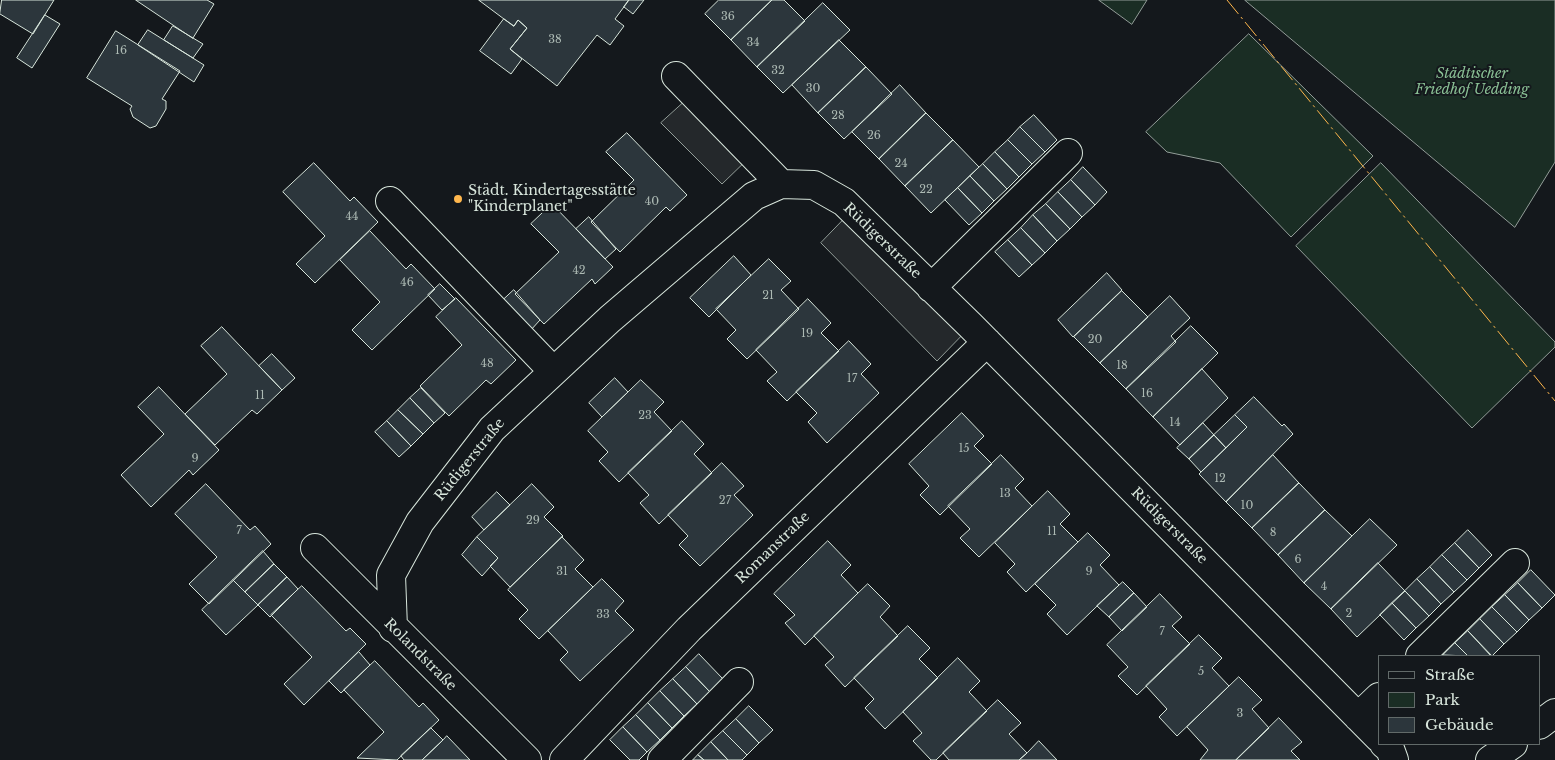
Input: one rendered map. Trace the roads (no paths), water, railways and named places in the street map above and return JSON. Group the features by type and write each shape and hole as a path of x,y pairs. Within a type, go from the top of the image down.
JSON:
{"street":[{"path":"676,76 781,184"},
{"path":"931,288 1068,153"},
{"name":"Rüdigerstraße","path":"393,628 391,575 420,522 492,429 553,371 754,196 781,184 814,186 844,202 986,342 1378,737"},
{"path":"390,202 553,371"},
{"name":"Romanstraße","path":"564,760 689,629 986,342"},
{"name":"Rolandstraße","path":"315,548 527,760"},
{"path":"1421,655 1515,563"},
{"path":"662,760 739,682"},
{"path":"1358,717 1378,698"},
{"path":"1540,724 1555,713"},
{"path":"1385,745 1390,749 1394,760"},
{"path":"1490,760 1512,745"}],"place":[{"name":"Städt. Kindertagesstätte \"Kinderplanet\"","path":"458,199"}],"park label":[{"name":"Städtischer Friedhof Uedding","path":"1472,82"}]}
